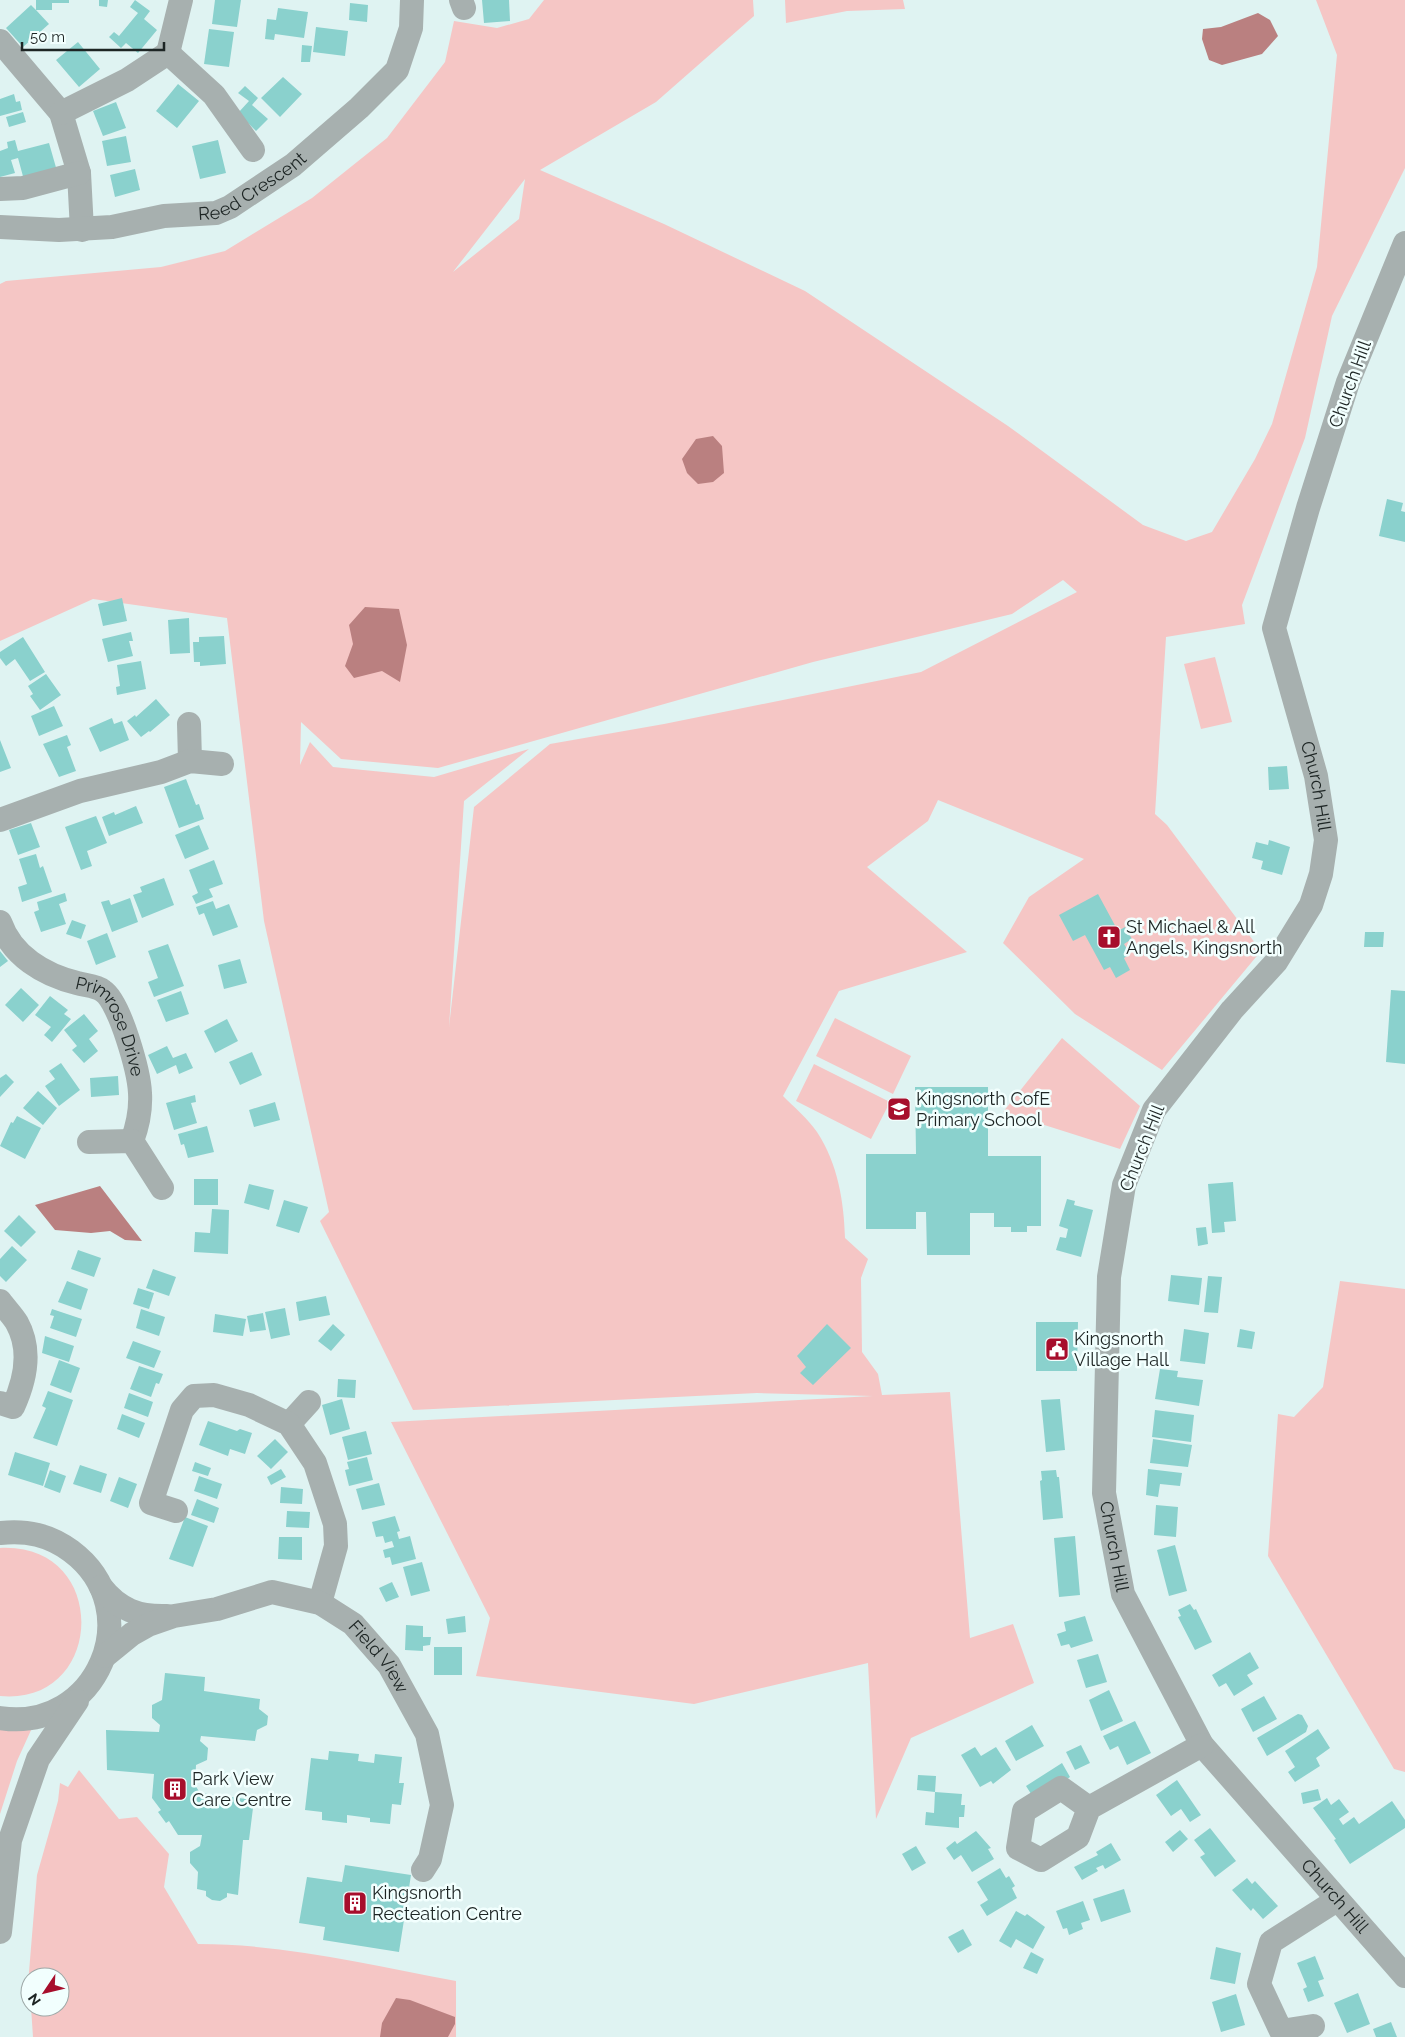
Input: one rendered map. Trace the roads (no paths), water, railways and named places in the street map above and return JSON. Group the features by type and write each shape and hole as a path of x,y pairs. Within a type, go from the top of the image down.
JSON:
{"street":[{"path":"62,113 127,80 168,53 181,0"},
{"name":"Reed Crescent","path":"71,230 112,227 169,229 190,225 230,207 293,164 359,108 397,70 411,28 412,0"},
{"path":"0,42 62,113 78,173 71,230"},
{"path":"168,53 214,95 253,150"},
{"path":"0,189 23,188 78,173"},
{"path":"0,227 71,230"},
{"path":"0,238 71,230"},
{"name":"Church Hill","path":"1405,244 1348,382 1308,508 1274,628 1316,776 1326,840 1322,874 1311,905 1276,962 1232,1010 1154,1110 1124,1185 1109,1277 1104,1493 1123,1594 1202,1745 1405,1976"},
{"path":"189,724 190,760"},
{"path":"0,820 80,791 161,772 190,760 222,764"},
{"name":"Primrose Drive","path":"1,926 26,961 45,972 77,984 95,987 105,992 111,1000 127,1034 140,1092 139,1122 132,1141"},
{"path":"89,1142 132,1141 162,1188"},
{"path":"0,1302 17,1324 26,1354 23,1384 13,1407 0,1403"},
{"path":"176,1512 152,1503 182,1410 194,1396 214,1395 249,1405 289,1424 315,1463 336,1524 336,1546 320,1603"},
{"path":"289,1424 309,1402"},
{"path":"0,1534 24,1532 58,1542 83,1560 100,1585 107,1605 110,1623 105,1656 96,1674 38,1759 10,1840 0,1932"},
{"name":"Field View","path":"100,1585 112,1601 146,1616 174,1616 217,1610 272,1592 320,1603 354,1624 389,1665 426,1734 442,1805 430,1859 423,1870"},
{"name":"Field View","path":"105,1656 132,1634 148,1625 174,1616"},
{"path":"0,1718 11,1720 42,1716 70,1703 85,1690"},
{"path":"1089,1808 1202,1745"},
{"path":"1313,2026 1281,2030 1259,1984 1271,1942 1337,1900"}],"place":[{"name":"St Michael & All Angels, Kingsnorth","path":"1109,937"},
{"name":"Kingsnorth CofE Primary School","path":"899,1109"},
{"name":"Kingsnorth Village Hall","path":"1057,1349"},
{"name":"Park View Care Centre","path":"175,1789"},
{"name":"Kingsnorth Recteation Centre","path":"355,1903"}]}
